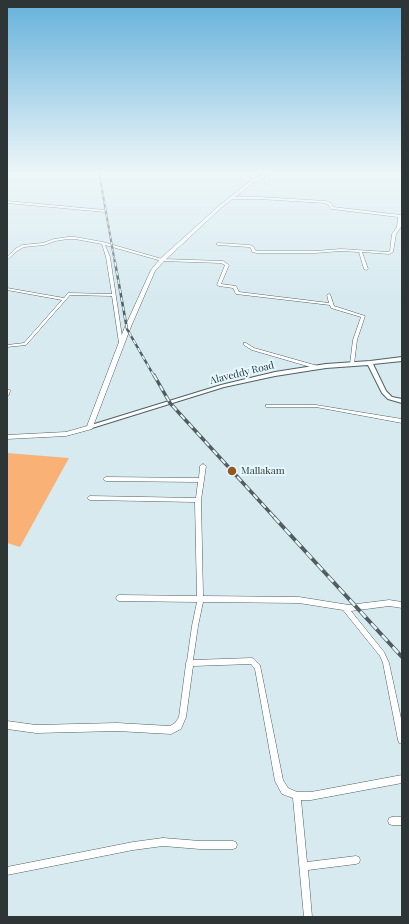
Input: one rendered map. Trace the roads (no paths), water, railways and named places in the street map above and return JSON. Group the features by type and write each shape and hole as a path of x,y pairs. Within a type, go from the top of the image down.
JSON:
{"main road":[{"path":"7,437 66,434 90,427 121,343 153,270 211,216"}],"street":[{"path":"218,244 250,246 253,248 253,251 257,252 315,252 341,250 381,253 392,251 394,234 401,221"},
{"path":"7,259 16,250 23,246 44,244 54,240 68,238 103,243 162,260 222,262 226,265 219,285 235,287 237,293 330,304"},
{"path":"103,243 108,257 121,343"},
{"path":"360,251 366,269"},
{"path":"7,289 64,299"},
{"path":"7,346 25,344 69,294 114,295"},
{"path":"329,295 330,304 335,309 357,313 363,316 356,340 352,364"},
{"path":"245,344 253,349 316,367"},
{"name":"Alaveddy Road","path":"90,427 223,386 276,374 316,367 402,359"},
{"path":"370,363 384,392 390,398 402,401"},
{"path":"268,406 316,406 402,421"},
{"path":"7,726 36,729 117,727 171,730 175,729 180,724 200,600 198,500 203,466"},
{"path":"106,479 201,480"},
{"path":"90,498 198,500"},
{"path":"119,598 299,600 345,608 389,603 402,605"},
{"path":"345,608 382,654 386,663 400,723 402,740"},
{"path":"189,663 252,661 258,667 279,781 285,791 297,796 311,796 402,779"},
{"path":"297,796 308,917"},
{"path":"392,821 402,821"},
{"path":"7,871 133,846 163,842 200,845 233,845"},
{"path":"304,867 356,860"}],"railway":[{"path":"107,216 115,263"},
{"path":"115,262 127,329 154,376"},
{"path":"154,375 170,403 275,518"},
{"path":"274,517 402,657"}],"place":[{"name":"Mallakam","path":"232,471"}]}
